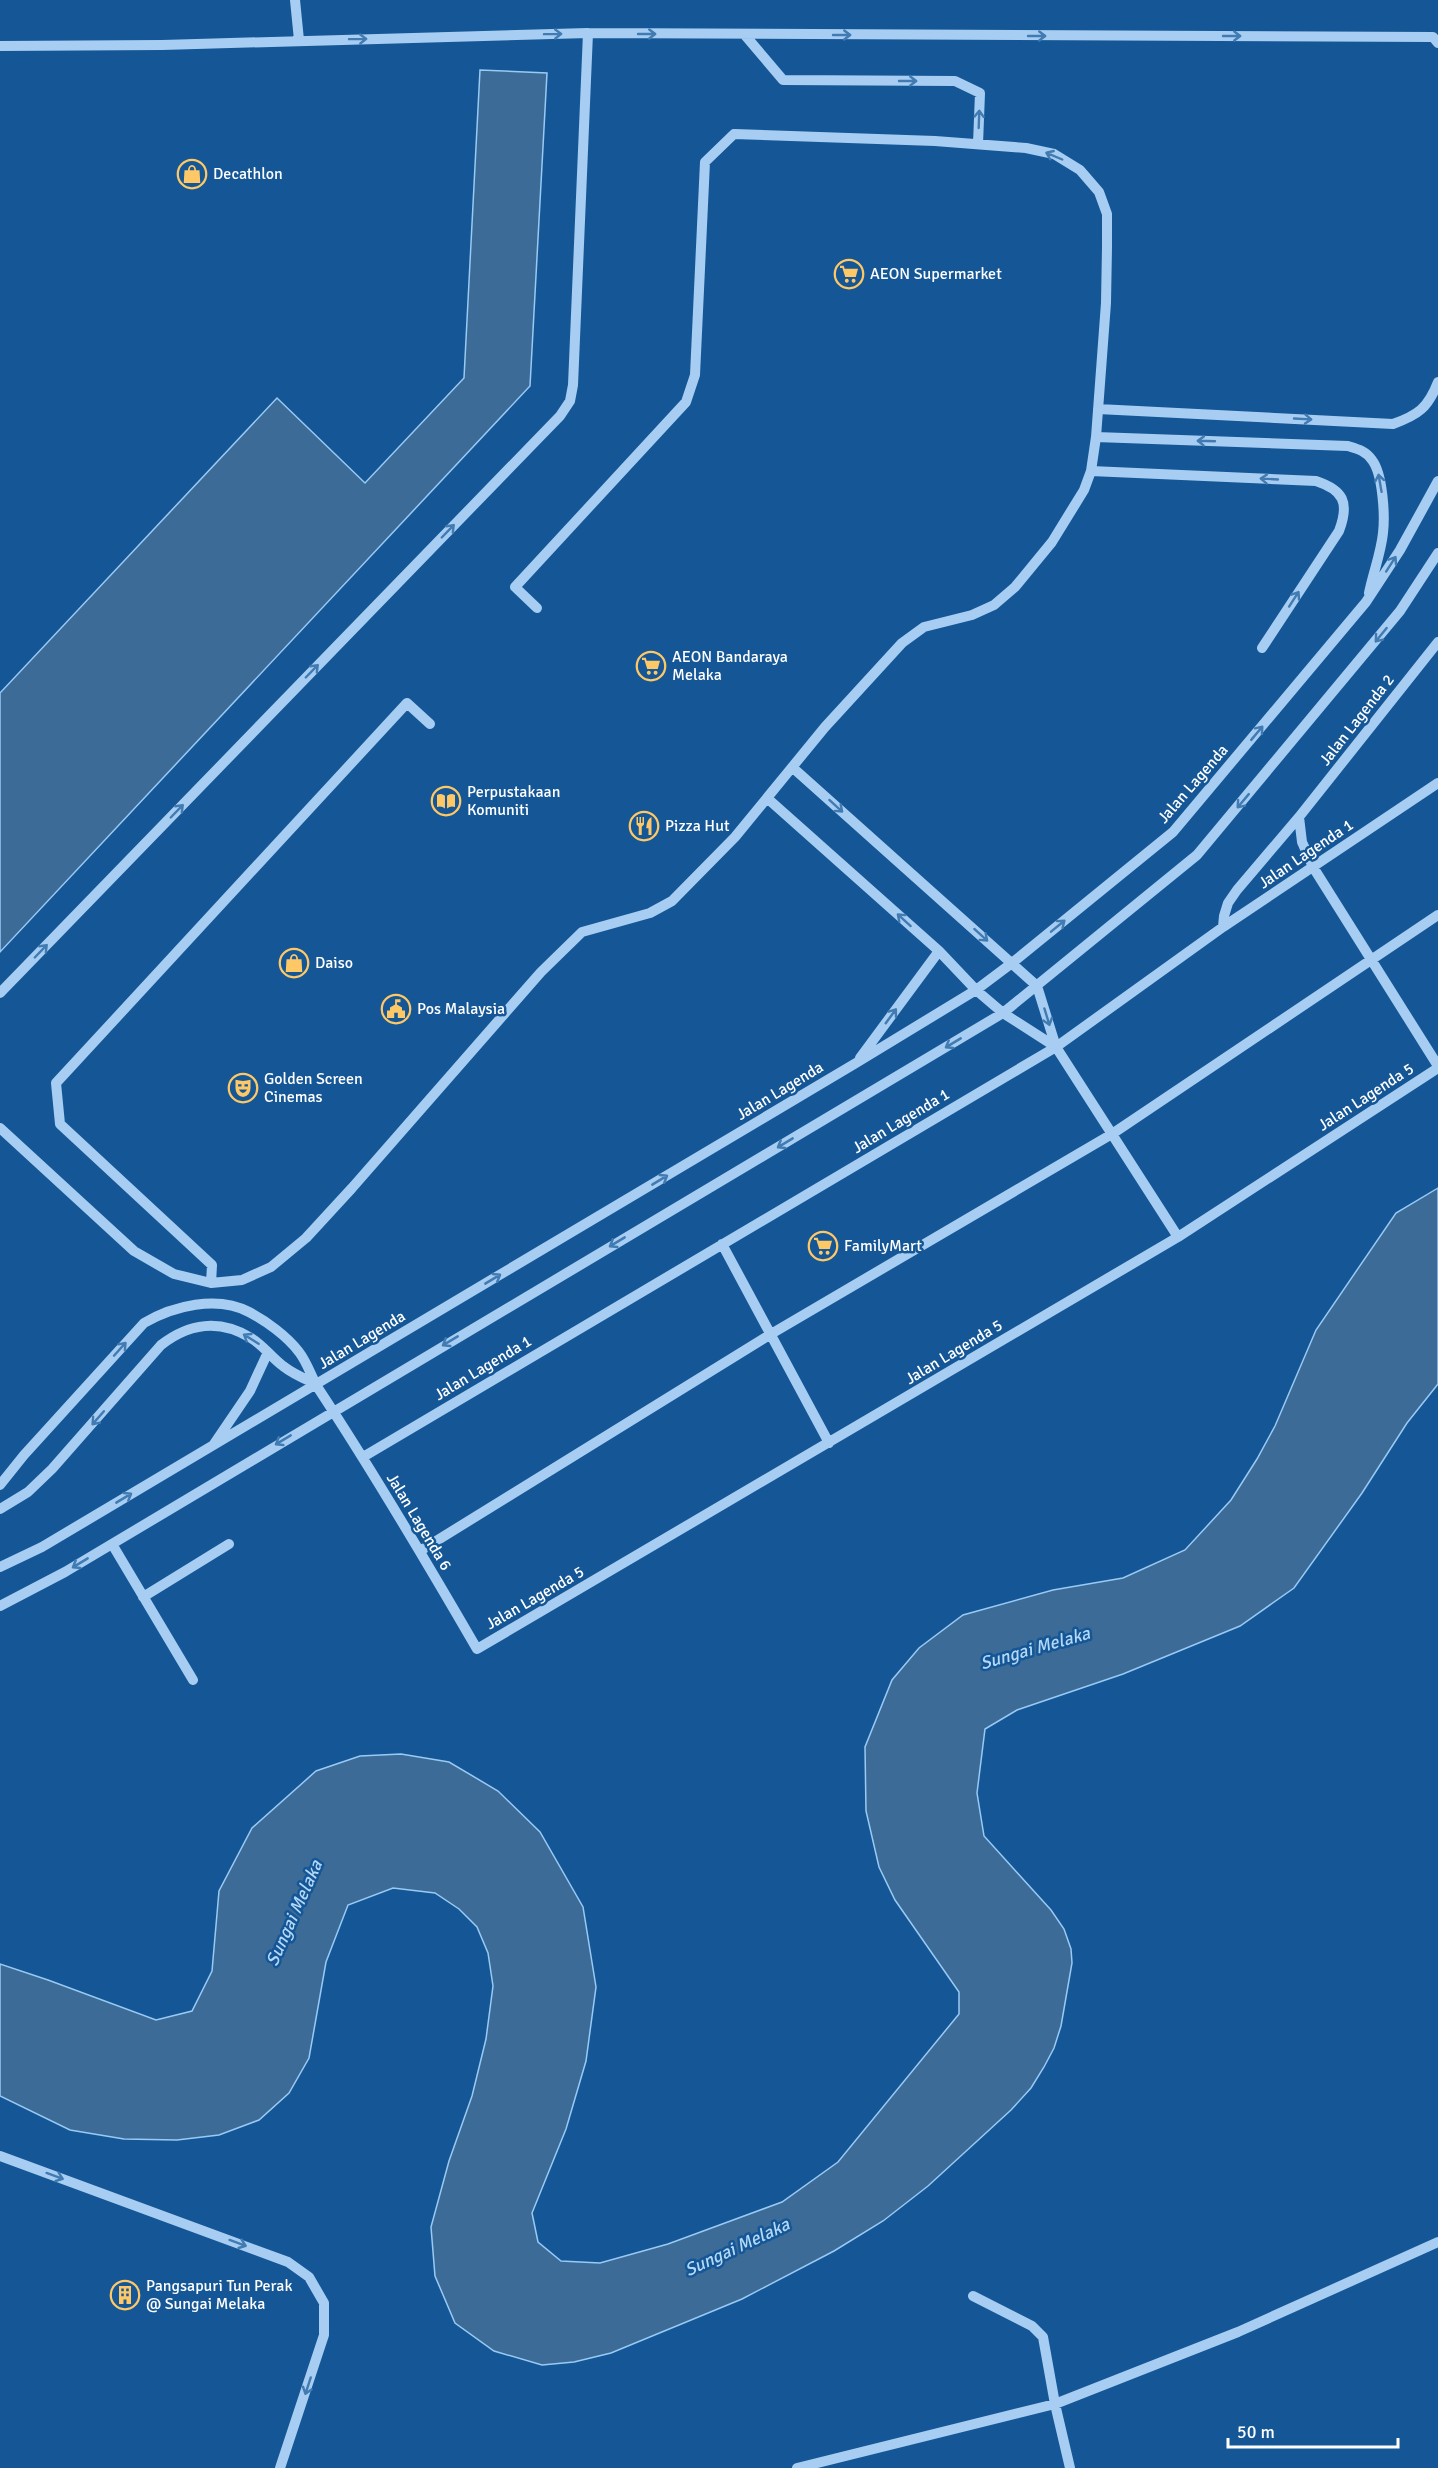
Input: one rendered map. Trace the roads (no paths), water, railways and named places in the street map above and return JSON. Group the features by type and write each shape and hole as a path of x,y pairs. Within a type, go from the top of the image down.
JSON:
{"street":[{"path":"295,0 299,40"},
{"path":"0,993 560,416 570,401 573,385 588,33"},
{"path":"0,46 162,45 588,33 1432,37 1438,43"},
{"path":"744,34 783,80 955,81 980,93 978,144"},
{"path":"0,1128 134,1251 174,1274 211,1283 242,1280 272,1267 306,1238 541,972 582,932 650,913 672,901 735,837 825,727 902,642 924,627 972,615 994,605 1015,587 1052,542 1084,490 1091,471 1096,437 1106,303 1107,247 1107,214 1099,192 1080,170 1054,154 1026,148 935,141 734,134 705,162 695,375 686,402 515,586 537,608"},
{"path":"1098,409 1393,424 1414,416 1431,400 1438,382"},
{"path":"1096,437 1348,446 1363,450 1373,460 1379,475 1383,533 1366,602"},
{"path":"1091,471 1316,481 1333,487 1341,495 1344,505 1343,521 1339,531 1262,648"},
{"name":"Jalan Lagenda","path":"0,1568 42,1547 856,1063 976,990 1012,963 1173,832 1366,602 1400,550 1438,481"},
{"path":"0,1606 112,1544 333,1410 1003,1013 1197,855 1400,612 1438,553"},
{"name":"Jalan Lagenda 2","path":"1223,927 1224,916 1232,897 1299,817 1438,642"},
{"path":"211,1283 212,1265 60,1124 56,1083 407,703 430,724"},
{"path":"792,767 1037,986 1056,1047 1178,1237"},
{"name":"Jalan Lagenda 1","path":"363,1457 1056,1047 1223,927 1438,783"},
{"path":"767,798 939,951 976,990 1003,1013 1056,1047"},
{"path":"1299,817 1302,842 1313,867 1438,1067"},
{"path":"420,1551 771,1334 1112,1134 1438,915"},
{"path":"856,1063 939,951"},
{"name":"Jalan Lagenda 5","path":"477,1649 1178,1237 1438,1067"},
{"path":"722,1244 829,1443"},
{"name":"Jalan Lagenda 6","path":"0,1485 24,1455 144,1323 181,1306 215,1304 246,1311 268,1323 298,1351 477,1649"},
{"path":"0,1509 28,1492 52,1468 161,1345 176,1333 197,1327 226,1326 252,1338 283,1366 316,1384"},
{"path":"212,1446 250,1391 268,1352"},
{"path":"112,1544 193,1680"},
{"path":"144,1597 229,1544"},
{"path":"0,2156 288,2262 309,2277 324,2302 324,2335 280,2468"},
{"path":"797,2468 1055,2404 1238,2332 1438,2242"},
{"path":"973,2296 1032,2326 1043,2337 1070,2468"}],"water":[{"path":"480,70 547,73 530,386 0,952 0,693 277,398 365,483 464,378"},
{"name":"Sungai Melaka","path":"1438,1188 1438,1384 1407,1423 1362,1493 1294,1588 1240,1626 1123,1674 1017,1710 985,1729 977,1793 984,1836 1051,1910 1064,1929 1071,1949 1072,1963 1061,2026 1054,2048 1044,2067 1031,2088 1011,2110 928,2186 883,2221 834,2251 742,2299 611,2353 574,2362 542,2365 494,2351 455,2323 435,2276 431,2227 449,2161 472,2096 486,2039 493,1986 488,1953 477,1927 459,1909 435,1893 393,1888 348,1905 326,1962 309,2058 289,2093 259,2120 219,2135 177,2140 124,2139 70,2130 0,2096 0,1964 156,2020 192,2011 212,1971 219,1891 252,1828 316,1771 360,1756 401,1754 449,1762 498,1791 540,1832 583,1907 596,1987 586,2061 566,2129 532,2213 538,2242 561,2261 600,2263 668,2244 782,2202 838,2162 959,2014 959,1992 895,1900 879,1867 866,1811 865,1747 892,1680 919,1648 963,1615 1053,1590 1123,1578 1185,1550 1231,1500 1257,1459 1275,1426 1316,1330 1396,1213"}],"place":[{"name":"Decathlon","path":"192,174"},
{"name":"AEON Supermarket","path":"849,274"},
{"name":"AEON Bandaraya Melaka","path":"651,666"},
{"name":"Perpustakaan Komuniti","path":"446,801"},
{"name":"Pizza Hut","path":"644,826"},
{"name":"Daiso","path":"294,963"},
{"name":"Pos Malaysia","path":"396,1009"},
{"name":"Golden Screen Cinemas","path":"243,1088"},
{"name":"FamilyMart","path":"823,1246"},
{"name":"Pangsapuri Tun Perak @ Sungai Melaka","path":"125,2295"}]}
